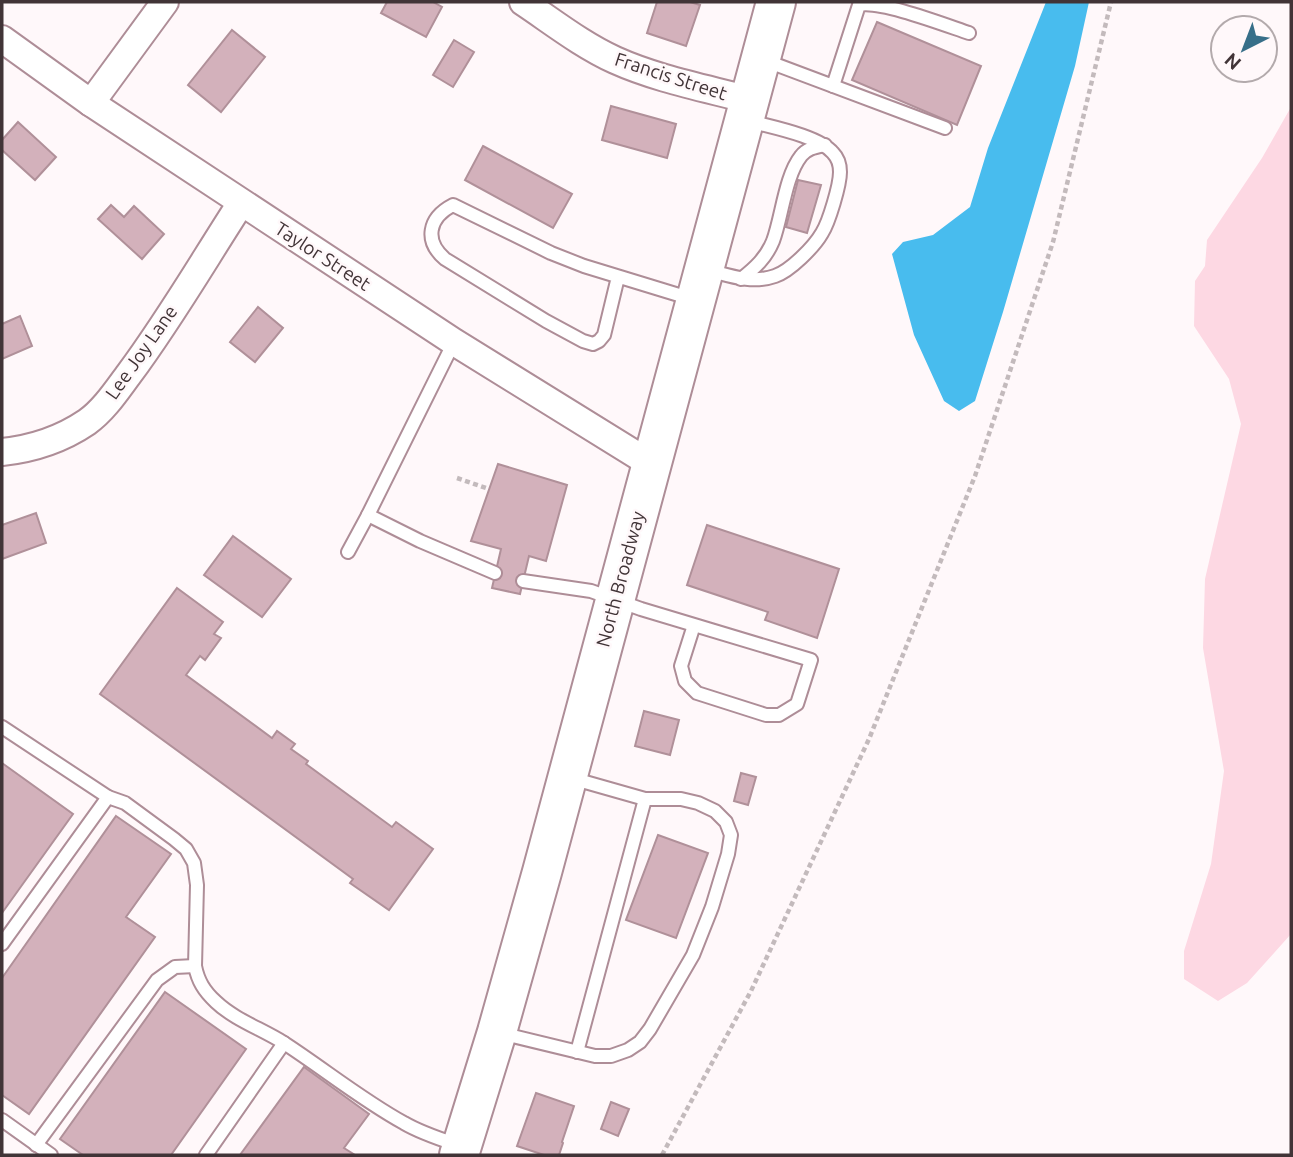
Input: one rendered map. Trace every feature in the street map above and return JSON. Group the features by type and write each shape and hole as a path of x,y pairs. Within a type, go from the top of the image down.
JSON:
{"main road":[{"name":"North Broadway","path":"460,1151 567,777 776,2"}],"street":[{"path":"91,103 165,2"},
{"name":"Francis Street","path":"523,2 584,44 614,60 747,110"},
{"name":"Taylor Street","path":"2,39 91,103 241,203 454,342 651,464"},
{"name":"Lee Joy Lane","path":"2,452 48,442 88,421 112,397 144,354 241,203"}],"lane":[{"path":"833,86 859,5 866,2 883,4 969,33"},
{"path":"761,59 945,128"},
{"path":"618,277 604,335 593,344 546,321 445,259 431,243 431,234 439,217 453,205 551,253 618,277 700,285 741,279 756,281 779,275 793,265 825,230 840,175 840,163 826,145 747,110"},
{"path":"741,279 758,266 774,240 789,182 800,157 815,147 826,145"},
{"path":"348,552 454,342"},
{"path":"368,515 495,573"},
{"path":"523,581 591,591 640,610 694,625 811,660 797,704 779,715 766,715 697,693 685,681 681,666 694,625"},
{"path":"2,727 108,797 125,803 186,849 194,863 197,885 195,966 204,990 218,1003 240,1019 284,1043 382,1110 460,1151"},
{"path":"496,1032 595,1056 611,1056 640,1042 693,955 712,907 728,854 731,835 726,822 715,811 681,799 645,799 567,777"},
{"path":"2,944 108,797"},
{"path":"577,1052 645,799"},
{"path":"36,1145 157,980 175,967 195,966"},
{"path":"205,1155 284,1043"},
{"path":"2,1120 51,1155"}],"path":[{"path":"662,1155 751,991 869,739 975,476 1053,242 1111,2"},
{"path":"457,478 486,488"}],"shaded area":[{"path":"1291,107 1291,934 1247,983 1218,1001 1184,979 1184,951 1211,864 1224,771 1203,648 1205,579 1241,424 1229,379 1194,326 1195,281 1205,266 1207,240 1262,158"}],"water":[{"path":"1046,2 1089,2 1075,66 975,401 959,411 944,401 914,335 892,254 903,242 933,235 970,207 988,148"}],"building":[{"path":"387,2 433,2 442,7 426,37 381,13"},
{"path":"657,2 690,2 700,5 686,46 647,33"},
{"path":"877,22 981,66 957,125 852,80"},
{"path":"232,30 265,57 221,112 188,85"},
{"path":"454,40 474,52 453,87 433,75"},
{"path":"611,106 676,124 667,158 602,140"},
{"path":"18,122 56,157 35,180 2,150 2,140"},
{"path":"483,146 572,194 553,228 465,180"},
{"path":"798,180 821,185 807,233 786,227"},
{"path":"111,205 124,217 134,206 164,234 142,259 98,219"},
{"path":"258,307 283,328 255,362 230,342"},
{"path":"20,316 32,346 2,359 2,324"},
{"path":"498,464 567,485 546,561 529,556 520,594 492,588 501,549 471,541"},
{"path":"36,513 46,543 2,559 2,525"},
{"path":"707,525 839,569 817,638 765,620 768,612 687,585"},
{"path":"233,536 291,579 262,617 204,575"},
{"path":"177,588 223,622 214,634 221,638 205,660 200,656 186,675 272,738 277,731 295,744 291,749 308,761 306,764 392,827 396,822 433,849 389,910 350,883 353,879 100,694"},
{"path":"644,711 679,720 670,755 635,746"},
{"path":"2,763 73,814 2,913"},
{"path":"741,773 756,777 748,805 734,801"},
{"path":"116,816 171,854 126,917 155,937 29,1114 2,1095 2,978"},
{"path":"658,835 708,853 676,938 626,920"},
{"path":"165,992 246,1049 171,1155 83,1155 60,1139"},
{"path":"304,1067 369,1114 344,1148 355,1155 240,1155"},
{"path":"536,1093 574,1106 559,1155 544,1155 517,1146"},
{"path":"611,1102 629,1109 618,1136 601,1129"}]}
